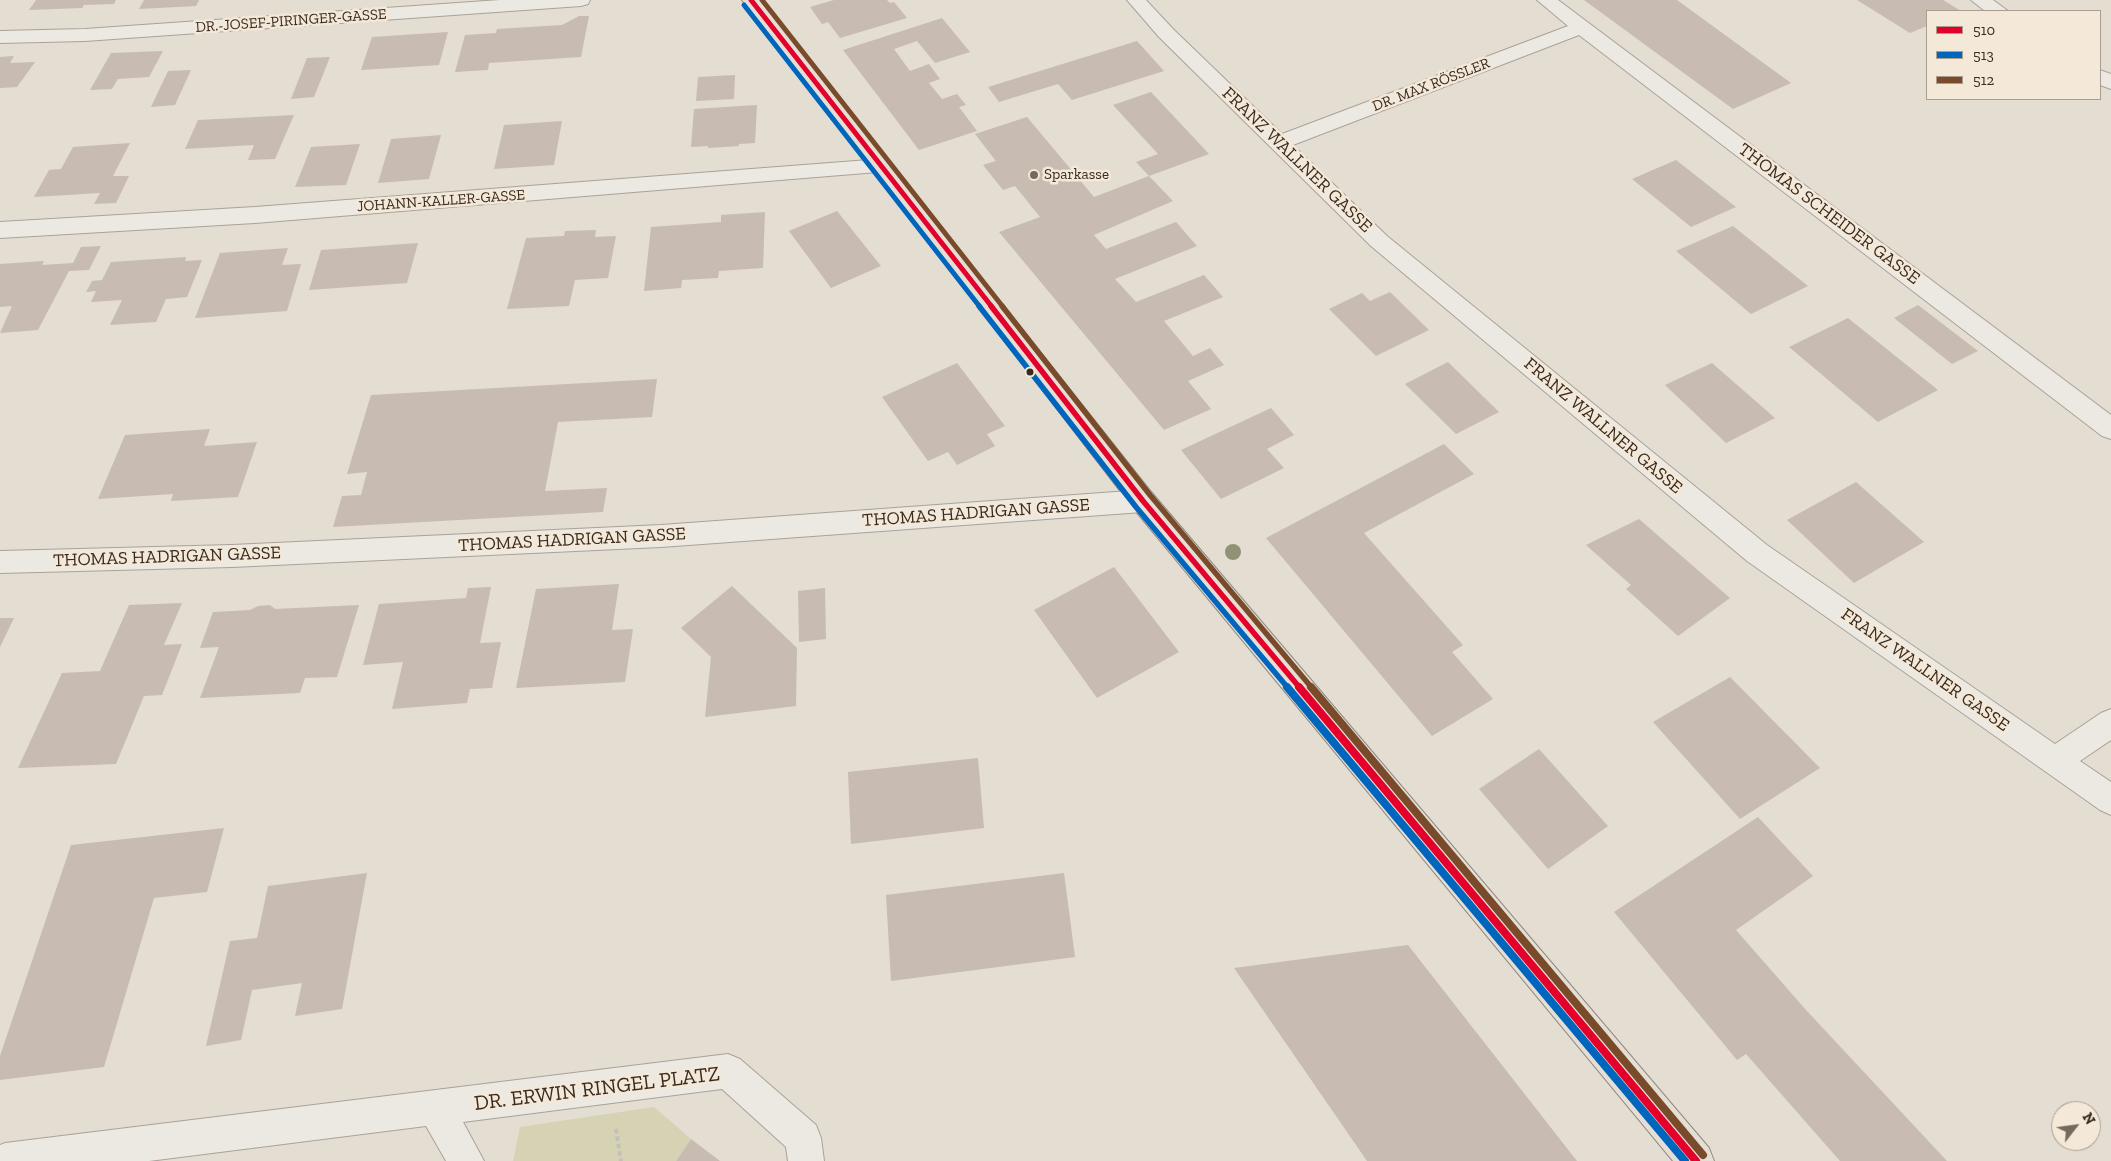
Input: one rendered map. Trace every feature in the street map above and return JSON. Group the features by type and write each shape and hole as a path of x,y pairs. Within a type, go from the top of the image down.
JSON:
{"main road":[{"path":"751,0 1143,501 1696,1161"}],"street":[{"name":"DR.-JOSEF-PIRINGER-GASSE","path":"0,37 85,35 581,0"},
{"name":"FRANZ WALLNER GASSE","path":"1136,0 1166,33 1380,241 1757,553 2111,800"},
{"name":"THOMAS SCHEIDER GASSE","path":"1546,0 2111,429"},
{"path":"1980,0 1996,10"},
{"name":"DR. MAX RÖSSLER","path":"1279,143 1582,27"},
{"name":"JOHANN-KALLER-GASSE","path":"0,230 256,215 882,166"},
{"name":"THOMAS HADRIGAN GASSE","path":"0,562 232,556 661,536 1143,501"},
{"path":"2055,761 2111,723"},
{"name":"DR. ERWIN RINGEL PLATZ","path":"5,1161 728,1071 804,1138 806,1161"},
{"path":"436,1108 466,1161"}],"shaded area":[{"path":"654,1107 691,1139 676,1161 513,1161 520,1127"}],"building":[{"path":"36,0 116,0 114,4 84,5 82,8 29,10"},
{"path":"144,0 199,0 196,6 139,9"},
{"path":"834,0 887,0 890,3 894,2 907,18 840,38 828,22 822,24 810,7"},
{"path":"1584,0 1677,0 1791,83 1733,109"},
{"path":"1857,0 1943,0 1959,10 1926,10 1926,26 1910,33"},
{"path":"579,16 589,16 581,57 489,63 488,70 455,72 465,35 496,33 497,29 562,25"},
{"path":"942,18 970,52 935,63 917,41 894,49 910,71 929,64 940,79 929,83 942,99 957,94 966,105 959,107 977,131 919,150 843,50"},
{"path":"448,32 439,65 361,70 372,37"},
{"path":"1137,41 1164,71 1072,100 1058,84 999,102 988,87"},
{"path":"163,51 149,77 118,79 112,89 90,90 111,53"},
{"path":"14,56 10,63 35,62 17,87 0,88 0,57"},
{"path":"330,57 314,97 291,99 307,58"},
{"path":"191,70 175,105 151,107 168,71"},
{"path":"735,75 734,99 696,101 698,77"},
{"path":"1151,92 1209,154 1149,176 1136,162 1158,154 1113,105"},
{"path":"757,105 755,143 708,148 708,146 691,147 694,109"},
{"path":"294,115 275,159 248,160 254,145 185,149 198,120"},
{"path":"1027,117 1094,197 1149,176 1173,201 1094,235 1106,249 1176,222 1197,246 1115,279 1136,302 1204,275 1223,297 1164,321 1193,356 1210,348 1224,365 1188,381 1211,409 1164,430 999,232 1040,217 1015,186 1003,190 983,165 996,161 975,134"},
{"path":"562,121 554,165 494,169 504,125"},
{"path":"441,135 429,179 378,183 391,139"},
{"path":"130,143 113,176 129,176 116,203 94,204 100,193 34,197 49,170 61,169 73,147"},
{"path":"360,144 346,185 295,187 311,147"},
{"path":"1676,160 1736,207 1691,227 1632,179"},
{"path":"837,211 881,266 831,288 789,231"},
{"path":"765,212 763,268 719,271 718,278 682,280 681,288 644,291 651,227 721,222 721,215"},
{"path":"1733,226 1808,286 1751,314 1676,251"},
{"path":"596,230 595,237 616,236 608,278 575,280 569,306 507,309 526,238 564,236 565,231"},
{"path":"418,243 407,283 309,290 321,250"},
{"path":"101,246 89,270 69,271 38,330 0,333 12,306 0,307 0,264 44,261 42,265 73,263 81,247"},
{"path":"288,248 282,265 301,264 287,311 195,318 220,253"},
{"path":"186,257 185,261 202,260 187,297 166,299 156,322 110,325 122,300 91,302 96,291 86,292 92,281 102,280 111,262"},
{"path":"1390,292 1429,330 1376,356 1329,309 1362,293 1370,301"},
{"path":"1918,305 1978,351 1952,364 1894,318"},
{"path":"1848,318 1938,390 1878,422 1789,347"},
{"path":"1448,362 1499,412 1456,434 1405,384"},
{"path":"957,363 1005,426 987,434 995,446 957,465 948,452 928,461 882,397"},
{"path":"1712,363 1775,418 1726,443 1665,385"},
{"path":"657,379 652,417 558,422 545,491 607,488 603,512 333,527 342,496 361,495 367,472 347,474 371,395"},
{"path":"1271,408 1294,435 1267,449 1284,468 1221,499 1181,450"},
{"path":"210,429 204,446 257,442 238,497 171,501 173,494 98,499 125,435"},
{"path":"1444,444 1474,474 1364,533 1463,645 1452,652 1493,699 1432,736 1266,538"},
{"path":"1856,482 1924,542 1854,583 1787,520"},
{"path":"1639,519 1730,598 1678,636 1626,589 1631,585 1586,545"},
{"path":"1114,567 1179,652 1097,698 1034,610"},
{"path":"619,584 612,630 633,629 625,682 516,688 536,589"},
{"path":"732,586 797,648 796,706 705,717 711,657 681,628"},
{"path":"491,587 480,643 501,642 492,688 470,689 467,703 392,709 403,662 363,665 379,604 466,598 468,588"},
{"path":"825,588 826,639 799,642 798,591"},
{"path":"182,603 164,645 182,644 162,695 144,696 116,764 18,768 62,673 100,671 129,605"},
{"path":"270,605 275,609 359,605 337,677 305,678 300,693 200,698 219,647 200,648 213,612 250,610 258,606"},
{"path":"0,618 14,618 0,647"},
{"path":"1730,677 1820,768 1740,819 1653,722"},
{"path":"1539,749 1608,826 1548,869 1479,789"},
{"path":"978,758 984,828 851,844 848,772"},
{"path":"1758,817 1813,876 1736,930 1806,1010 1947,1161 1840,1161 1746,1054 1737,1060 1614,912"},
{"path":"224,828 207,892 154,898 104,1067 0,1080 0,1056 71,845"},
{"path":"367,873 342,1009 295,1016 302,983 252,990 241,1040 206,1046 230,941 257,938 268,886"},
{"path":"1064,873 1075,957 891,981 886,895"},
{"path":"1408,945 1577,1161 1367,1161 1234,968"},
{"path":"691,1139 720,1161 676,1161"}],"transit line":[{"name":"510","path":"751,0 1143,501 1696,1161"},
{"name":"512","path":"762,0 1150,495 1703,1155"},
{"name":"513","path":"744,5 1136,507 1685,1161"}],"place":[{"name":"Sparkasse","path":"1034,175"}]}
